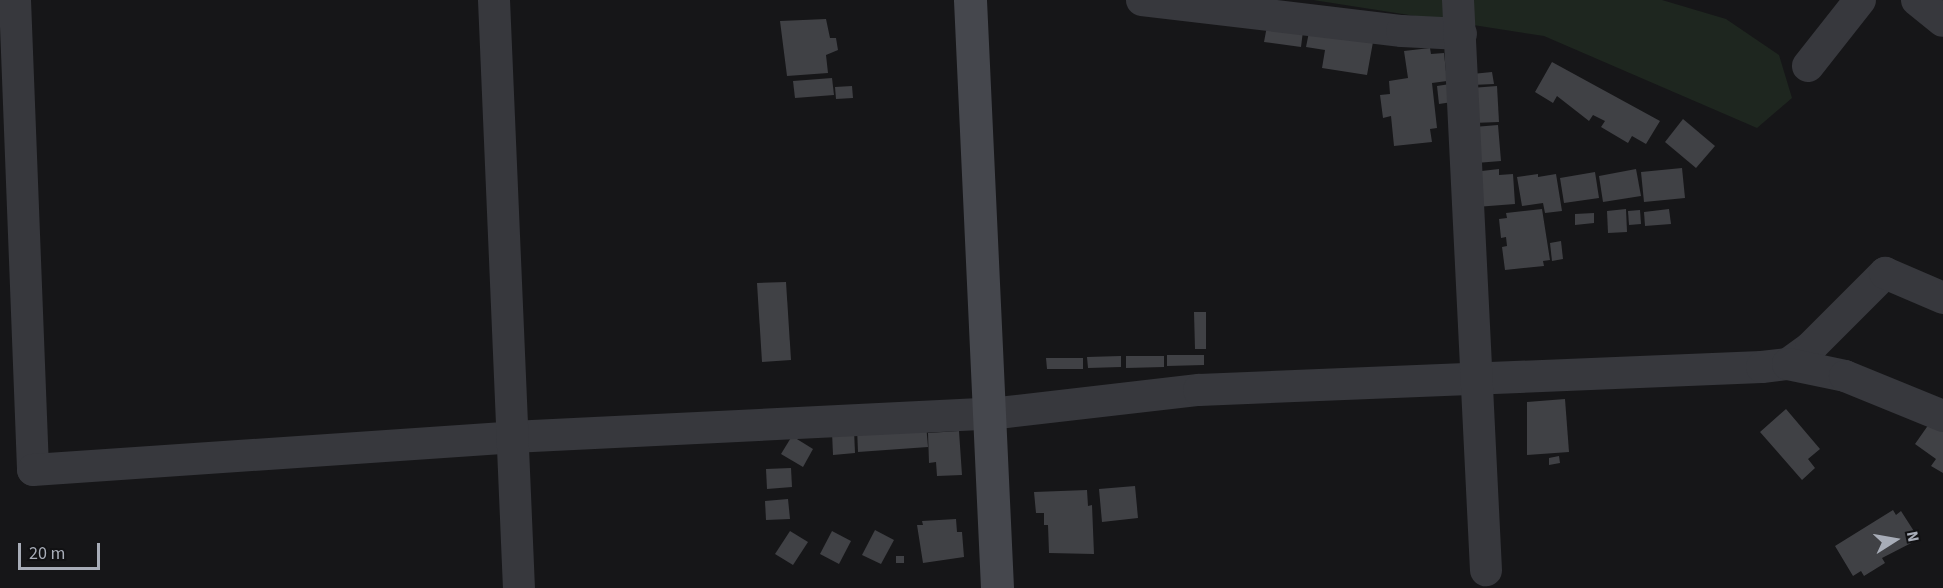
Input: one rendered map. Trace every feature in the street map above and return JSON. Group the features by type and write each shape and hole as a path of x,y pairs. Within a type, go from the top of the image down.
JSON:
{"street":[{"path":"15,0 33,470 512,436 990,414 1199,390 1788,364 1845,376 1943,416"},
{"path":"494,0 519,588"},
{"path":"970,0 998,588"},
{"path":"1142,0 1402,31 1461,34"},
{"path":"1458,0 1486,570"},
{"path":"1808,66 1860,0"},
{"path":"1917,0 1943,21"},
{"path":"1788,364 1811,347 1885,273 1943,298"}],"shaded area":[{"path":"1313,0 1662,0 1726,19 1779,55 1792,98 1757,128 1544,36"}],"building":[{"path":"826,19 830,38 836,38 838,50 826,55 828,73 787,76 780,21"},
{"path":"1267,26 1303,31 1301,47 1264,42"},
{"path":"1309,32 1373,42 1367,75 1322,68 1325,50 1306,47"},
{"path":"1430,48 1431,54 1444,53 1447,81 1432,83 1437,128 1430,129 1432,142 1394,146 1391,116 1383,118 1380,95 1390,94 1389,81 1408,78 1404,51"},
{"path":"1552,62 1660,121 1646,144 1632,136 1628,143 1601,127 1605,121 1593,115 1589,121 1557,96 1553,103 1535,92"},
{"path":"1492,72 1494,84 1472,85 1472,74"},
{"path":"832,78 834,95 795,98 793,81"},
{"path":"1450,84 1452,102 1439,104 1437,86"},
{"path":"852,86 853,98 836,99 835,87"},
{"path":"1497,86 1499,122 1473,123 1471,88"},
{"path":"1683,119 1715,146 1696,168 1665,142"},
{"path":"1498,125 1501,161 1476,163 1474,127"},
{"path":"1682,168 1685,198 1644,202 1641,172"},
{"path":"1499,169 1499,175 1513,174 1515,204 1476,207 1473,172"},
{"path":"1636,169 1641,196 1603,202 1599,176"},
{"path":"1595,172 1599,198 1564,203 1560,178"},
{"path":"1538,174 1538,177 1556,174 1562,211 1545,213 1543,203 1522,206 1517,177"},
{"path":"1542,209 1550,260 1543,261 1544,266 1505,270 1502,247 1507,246 1506,237 1501,238 1499,219 1507,218 1506,213"},
{"path":"1626,209 1627,232 1608,233 1607,211"},
{"path":"1669,209 1671,224 1645,226 1644,212"},
{"path":"1640,210 1641,224 1629,225 1628,211"},
{"path":"1594,213 1594,223 1575,225 1575,214"},
{"path":"1561,241 1563,259 1552,261 1550,243"},
{"path":"786,282 791,360 762,362 757,283"},
{"path":"1194,312 1206,312 1206,349 1195,349"},
{"path":"1167,355 1204,355 1204,365 1167,366"},
{"path":"1121,356 1121,367 1088,368 1087,357"},
{"path":"1126,356 1164,356 1164,367 1126,368"},
{"path":"1046,358 1083,358 1083,369 1047,369"},
{"path":"1565,399 1569,452 1527,455 1527,402"},
{"path":"1786,409 1820,449 1808,459 1815,468 1802,480 1760,432"},
{"path":"926,424 928,447 858,452 857,428"},
{"path":"1929,424 1943,429 1943,473 1931,466 1936,459 1915,444"},
{"path":"854,430 855,453 833,455 832,432"},
{"path":"959,431 962,475 937,476 936,462 929,463 928,433"},
{"path":"792,436 813,449 803,467 781,454"},
{"path":"1559,456 1560,463 1549,465 1549,458"},
{"path":"791,468 792,487 767,489 766,469"},
{"path":"1135,486 1138,518 1102,522 1099,489"},
{"path":"1087,490 1088,506 1092,505 1094,554 1049,553 1048,525 1044,525 1044,513 1036,513 1034,492"},
{"path":"788,499 790,519 766,520 765,501"},
{"path":"1893,510 1896,515 1901,511 1919,539 1882,558 1885,563 1864,576 1861,571 1853,576 1835,546"},
{"path":"956,519 957,532 962,532 964,557 923,563 917,525 923,525 922,521"},
{"path":"875,530 894,540 881,564 862,555"},
{"path":"790,531 808,542 793,565 775,554"},
{"path":"832,531 851,541 839,564 820,554"},
{"path":"896,556 904,556 904,563 896,563"}]}
